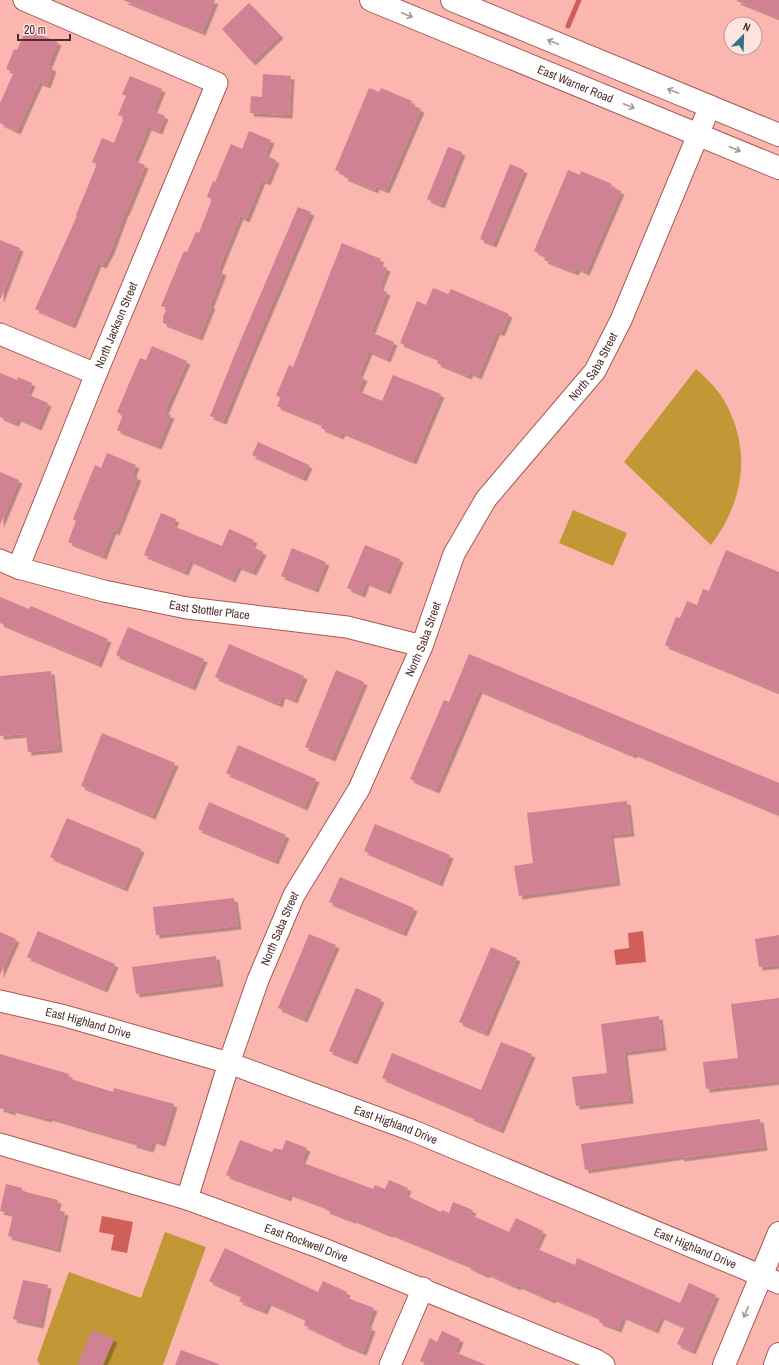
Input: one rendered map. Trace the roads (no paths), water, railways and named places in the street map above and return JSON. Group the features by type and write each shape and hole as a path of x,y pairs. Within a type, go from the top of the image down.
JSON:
{"main road":[{"name":"East Warner Road","path":"371,0 779,168"},
{"path":"452,0 779,135"},
{"path":"724,1365 770,1280 779,1233"},
{"path":"775,1365 779,1354"}],"street":[{"name":"North Jackson Street","path":"9,564 96,374 217,83 24,0"},
{"name":"North Saba Street","path":"187,1199 229,1064 258,980 294,895 359,789 422,646 454,554 486,499 594,371 620,320 710,106"},
{"path":"0,334 96,374"},
{"name":"East Stottler Place","path":"9,564 104,591 187,608 347,627 422,646"},
{"name":"East Highland Drive","path":"0,1001 65,1016 229,1064 411,1130 770,1280"},
{"name":"East Rockwell Drive","path":"0,1144 187,1199 321,1248 423,1288 596,1360 604,1365"},
{"path":"390,1365 423,1288"}],"waterway":[{"path":"568,26 579,0"}]}
